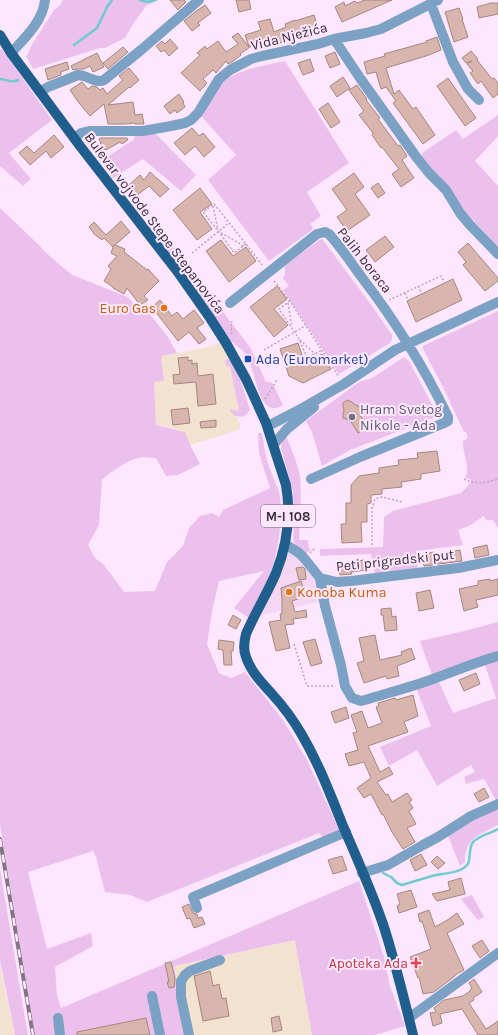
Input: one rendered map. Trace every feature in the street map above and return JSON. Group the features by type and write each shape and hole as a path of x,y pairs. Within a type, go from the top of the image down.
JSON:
{"main road":[{"name":"Bulevar vojvode Stepe Stepanovića","path":"0,35 11,53 74,138 177,271 210,318 226,342 246,379 268,426 286,484 288,494 288,521 285,544 276,573 246,634 244,651 254,673 284,708 302,734 318,765 384,930 400,981 414,1035"}],"street":[{"path":"11,53 37,22 43,12 45,0"},
{"path":"40,92 48,87 78,75 100,81 104,80 199,0"},
{"path":"434,2 452,62 468,89 479,100"},
{"name":"Vida Nježića","path":"74,138 81,133 89,131 143,131 185,123 195,117 219,79 230,70 251,59 381,29 434,2"},
{"path":"334,39 417,158 446,190 460,213 470,225 498,254"},
{"name":"Palih boraca","path":"230,303 317,234 325,232 333,238 381,303 434,387 448,417 448,421 444,423 360,456 311,478"},
{"path":"268,426 293,413 341,380 396,350 498,302"},
{"path":"274,444 287,429 341,380"},
{"name":"Peti prigradski put","path":"285,544 299,553 320,578 337,582 458,568 498,560"},
{"path":"320,578 325,606 341,665 345,686 352,698 361,701 365,700 434,678 478,661 498,656"},
{"path":"362,873 388,865 442,835 471,816 498,804"},
{"path":"197,908 193,897 346,832"},
{"path":"409,1018 498,953"},
{"path":"189,1035 181,997 181,981 190,971 220,960"},
{"path":"152,996 160,1035"},
{"path":"58,1018 60,1035"}],"path":[{"path":"212,205 214,204 230,223 245,245 264,268"},
{"path":"212,205 203,212 234,252 245,245"},
{"path":"212,205 219,232 245,245"},
{"path":"192,253 230,223"},
{"path":"381,303 442,276 445,283"},
{"path":"270,277 290,301 306,324 341,380"},
{"path":"418,286 422,294"},
{"path":"405,292 408,300"},
{"path":"290,301 279,309 295,332 307,358 322,350"},
{"path":"288,303 293,329"},
{"path":"228,336 232,332 232,321"},
{"path":"264,350 306,324"},
{"path":"299,339 315,354"},
{"path":"262,403 277,380"},
{"path":"464,479 473,483 487,482 498,479"},
{"path":"372,545 372,509 375,499 382,497 402,502"},
{"path":"294,644 307,686 345,686"}],"shaded area":[{"path":"63,0 159,0 147,5 125,38 105,48 100,48 33,69 26,56 54,10"},
{"path":"2,49 52,120 9,153 31,179 23,186 0,166 0,50"},
{"path":"285,61 349,163 307,192 321,216 310,224 313,227 312,230 269,261 208,180 236,155 202,117 219,85 233,75 250,69"},
{"path":"498,115 498,136 475,161 498,186 498,247 463,209 421,158 422,153 456,130 463,139"},
{"path":"154,132 196,175 181,191 143,159 113,178 101,161 133,140 137,133"},
{"path":"0,208 45,252 72,275 128,297 140,311 144,307 168,337 177,353 161,356 164,381 154,382 156,425 185,432 200,464 178,475 166,476 156,458 144,457 127,462 102,480 99,525 88,545 95,558 104,565 124,592 155,591 167,562 183,546 189,528 200,516 212,513 219,517 223,510 270,488 259,453 258,433 262,433 266,458 278,489 281,509 280,533 272,570 264,591 249,618 234,608 264,571 219,581 207,644 219,673 231,678 245,672 283,720 307,760 341,834 326,841 319,833 147,902 130,895 105,892 93,851 28,872 47,949 91,933 93,946 55,967 57,995 61,1008 359,881 384,957 390,986 405,1026 375,1035 312,1035 295,940 174,966 186,1035 35,1035 0,824"},
{"path":"160,230 250,347 266,382 273,384 283,405 275,408 269,407 264,402 249,362 251,360 248,354 246,355 231,341 212,312 156,236 157,232"},
{"path":"321,239 392,335 390,343 339,374 283,290 289,286 283,278 285,275 285,265"},
{"path":"498,311 498,528 493,520 486,520 484,516 469,526 458,530 463,545 416,551 418,572 375,576 371,554 320,556 320,549 383,547 384,517 393,511 461,493 467,487 471,481 470,479 465,478 467,474 467,465 463,441 468,438 423,349 423,346"},
{"path":"220,342 231,362 230,366 239,411 230,409 238,418 241,429 190,445 185,432 166,426 156,425 154,382 164,380 160,356 206,348"},
{"path":"404,357 410,363 436,412 436,417 350,450 322,466 312,432 306,421 359,382 372,378"},
{"path":"227,359 232,362 240,379 250,410 242,417 235,416 230,409 239,411 230,366 226,366 225,360"},
{"path":"285,437 287,438 295,458 300,477 301,501 299,540 308,540 309,549 312,549 305,554 296,546 293,540 293,491 281,448 282,441"},
{"path":"288,549 315,577 322,601 258,616"},
{"path":"498,622 498,651 432,675 420,641"},
{"path":"498,661 497,802 484,779 466,784 464,777 475,772 471,765 437,786 417,750 389,766 380,747 431,726 416,688 438,680 453,713 496,698 485,665"},
{"path":"498,806 498,825 474,838 467,848 465,862 460,866 448,836 468,821"},
{"path":"0,869 28,1035 15,1035 0,960"},
{"path":"472,895 484,917 478,920 461,899"},
{"path":"296,940 312,1035 186,1035 174,966"},
{"path":"0,960 3,981 15,1035 0,1035"}],"building":[{"path":"170,0 184,0 186,2 178,10"},
{"path":"236,0 249,0 251,9 239,12"},
{"path":"365,0 392,0 342,22 335,7 344,2 345,6 355,1 357,3"},
{"path":"491,3 498,3 498,14 479,18 477,7"},
{"path":"205,5 211,13 198,23 200,25 192,31 184,21"},
{"path":"459,8 468,37 454,42 445,12"},
{"path":"314,15 319,31 308,35 307,32 289,38 290,40 263,48 260,40 240,54 241,55 232,62 228,64 226,61 216,73 213,70 203,79 207,83 200,91 181,73 200,55 197,53 205,46 207,49 218,41 226,52 238,44 232,37 238,33 249,47 245,35 261,30 258,22 270,19 274,32 286,27 285,24"},
{"path":"437,37 441,50 386,68 394,94 399,90 413,109 416,107 435,135 423,144 393,103 396,101 386,87 381,89 376,72 367,74 364,62 385,56 384,54 427,42 426,41"},
{"path":"170,39 178,48 169,56 164,50 161,52 156,46 162,41 165,44"},
{"path":"123,47 128,52 108,69 103,63"},
{"path":"471,51 492,79 494,78 498,83 498,94 493,98 481,81 478,84 470,73 473,71 467,64 472,61 466,63 462,58"},
{"path":"335,52 340,64 330,68 325,56"},
{"path":"97,53 104,67 93,72 90,66 84,69 73,70 71,66"},
{"path":"310,59 314,71 303,75 298,63"},
{"path":"67,62 69,69 61,72 61,75 48,80 45,69"},
{"path":"129,68 139,80 108,105 133,102 135,115 142,114 144,124 108,124 104,104 90,116 70,90 82,82 88,89 92,86 97,87 100,90 103,88 107,94 123,80 119,76"},
{"path":"343,77 350,88 337,97 330,86"},
{"path":"448,78 476,118 465,126 437,86"},
{"path":"357,85 380,118 378,119 398,146 400,145 407,156 402,160 414,178 401,187 392,174 399,169 382,147 381,148 372,135 373,133 359,115 364,111 349,90"},
{"path":"179,94 185,107 177,113 175,110 170,114 164,106"},
{"path":"328,103 340,122 331,128 319,109"},
{"path":"192,128 199,136 203,133 215,147 204,157 195,146 185,155 174,143"},
{"path":"54,135 64,147 51,158 46,151 30,165 19,153 27,146 34,153"},
{"path":"127,138 128,140 122,144 120,142 98,153 94,147 101,143 99,139"},
{"path":"150,172 169,189 160,197 149,186 136,196 128,186 140,175 144,180"},
{"path":"354,173 364,187 355,194 370,215 347,231 337,217 347,210 332,189"},
{"path":"378,183 385,193 378,198 371,188"},
{"path":"200,188 212,204 200,212 212,229 197,240 173,210"},
{"path":"121,221 130,232 115,245 125,249 124,252 147,270 148,269 159,281 144,296 148,300 140,305 127,288 124,294 104,281 111,269 108,266 117,256 111,253 114,245 113,247 104,238 102,240 93,233 89,227 94,222 106,235"},
{"path":"385,236 394,247 375,262 366,250"},
{"path":"221,240 233,256 246,247 256,261 229,282 206,251"},
{"path":"468,243 498,278 498,281 485,291 463,265 466,262 458,252"},
{"path":"453,279 462,300 416,322 407,301"},
{"path":"277,286 287,299 274,309 288,325 274,337 250,307"},
{"path":"160,300 172,316 177,312 183,319 194,310 204,323 197,328 206,339 199,344 189,332 178,341 152,307"},
{"path":"298,343 305,364 322,354 331,369 303,383 289,376 280,349"},
{"path":"188,357 188,361 192,360 192,364 197,363 198,376 213,374 216,404 198,406 196,382 174,384 173,375 180,374 178,358"},
{"name":"Hram Svetog Nikole - Ada","path":"347,400 360,407 361,410 359,414 368,427 358,433 350,420 343,418 343,403"},
{"path":"188,408 190,423 173,425 171,410"},
{"path":"216,420 216,427 201,428 200,422"},
{"path":"437,451 440,471 421,474 421,479 401,482 402,487 382,489 382,494 371,495 371,503 367,504 367,522 361,522 362,542 342,543 341,524 346,524 346,503 351,503 351,485 359,476 379,473 379,468 399,465 398,460 418,458 417,453"},
{"path":"487,545 489,555 475,558 473,548"},
{"path":"460,550 462,561 424,566 421,555 434,552 434,555"},
{"path":"364,560 366,570 351,572 352,574 340,575 338,564"},
{"path":"303,567 305,569 306,579 299,580 296,568"},
{"path":"490,579 490,581 498,579 498,595 476,600 478,607 464,611 459,589 478,585 478,581"},
{"path":"301,581 306,596 292,601 295,612 306,610 307,617 293,619 294,624 285,625 290,648 276,651 269,622 281,620 281,588"},
{"path":"430,590 434,608 419,611 416,593"},
{"path":"391,608 392,617 396,616 397,630 385,631 381,609"},
{"path":"233,615 241,620 236,629 228,625"},
{"path":"375,635 380,660 402,655 401,652 411,648 415,659 397,666 399,676 387,679 386,676 364,683 357,663 364,661 359,638"},
{"path":"315,639 322,663 311,666 303,642"},
{"path":"219,640 234,642 233,651 231,651 232,665 224,665 223,650 218,649"},
{"path":"476,673 480,684 464,691 459,680"},
{"path":"413,695 418,716 404,722 408,732 368,746 380,772 389,767 393,774 377,782 386,795 388,794 392,802 407,793 412,800 409,802 413,808 409,811 416,824 407,828 415,842 403,849 371,794 364,798 357,788 371,778 364,762 349,766 345,754 358,750 353,733 357,732 351,715 362,711 368,728 382,723 376,707 379,706 378,703"},
{"path":"346,707 349,718 335,723 331,712"},
{"path":"484,788 489,797 479,802 474,794"},
{"path":"421,854 427,865 415,871 410,860"},
{"path":"342,856 347,870 333,874 328,860"},
{"path":"437,856 445,863 438,869 431,862"},
{"path":"461,878 465,894 437,901 432,894 450,890 448,882"},
{"path":"411,890 417,907 399,913 397,906 400,904 397,894"},
{"path":"189,904 193,913 197,914 198,918 202,917 205,924 194,928 190,918 187,919 182,907"},
{"path":"429,910 435,927 457,913 464,924 447,933 464,970 455,975 434,992 423,994 419,977 418,978 410,957 431,949 422,921 420,922 418,914"},
{"path":"482,940 489,951 480,958 472,946"},
{"path":"171,962 175,979 174,987 169,988 165,963"},
{"path":"210,971 213,986 219,984 222,999 226,998 229,1016 203,1021 194,976"},
{"path":"474,979 482,992 473,998 474,1000 469,1003 486,1029 498,1021 498,1035 478,1035 462,1009 440,1014 442,1023 433,1026 430,1013 436,1012 434,1008 444,1000 463,996 470,991 472,988 469,983"},
{"path":"279,1016 282,1030 273,1032 271,1018"},
{"path":"146,1018 150,1035 77,1035 77,1032"}],"waterway":[{"path":"74,45 97,28 112,0"},
{"path":"140,0 148,2 155,0"},
{"path":"0,79 12,81 18,80"},
{"path":"383,873 402,885 432,876 460,870 464,868 469,861 471,845 473,842 481,836 498,829"}],"railway":[{"path":"0,839 33,1035"}],"place":[{"name":"Euro Gas","path":"164,308"},
{"name":"Ada (Euromarket)","path":"248,359"},
{"name":"Hram Svetog Nikole - Ada","path":"352,417"},
{"name":"Konoba Kuma","path":"289,592"},
{"name":"Apoteka Ada","path":"416,963"}]}
